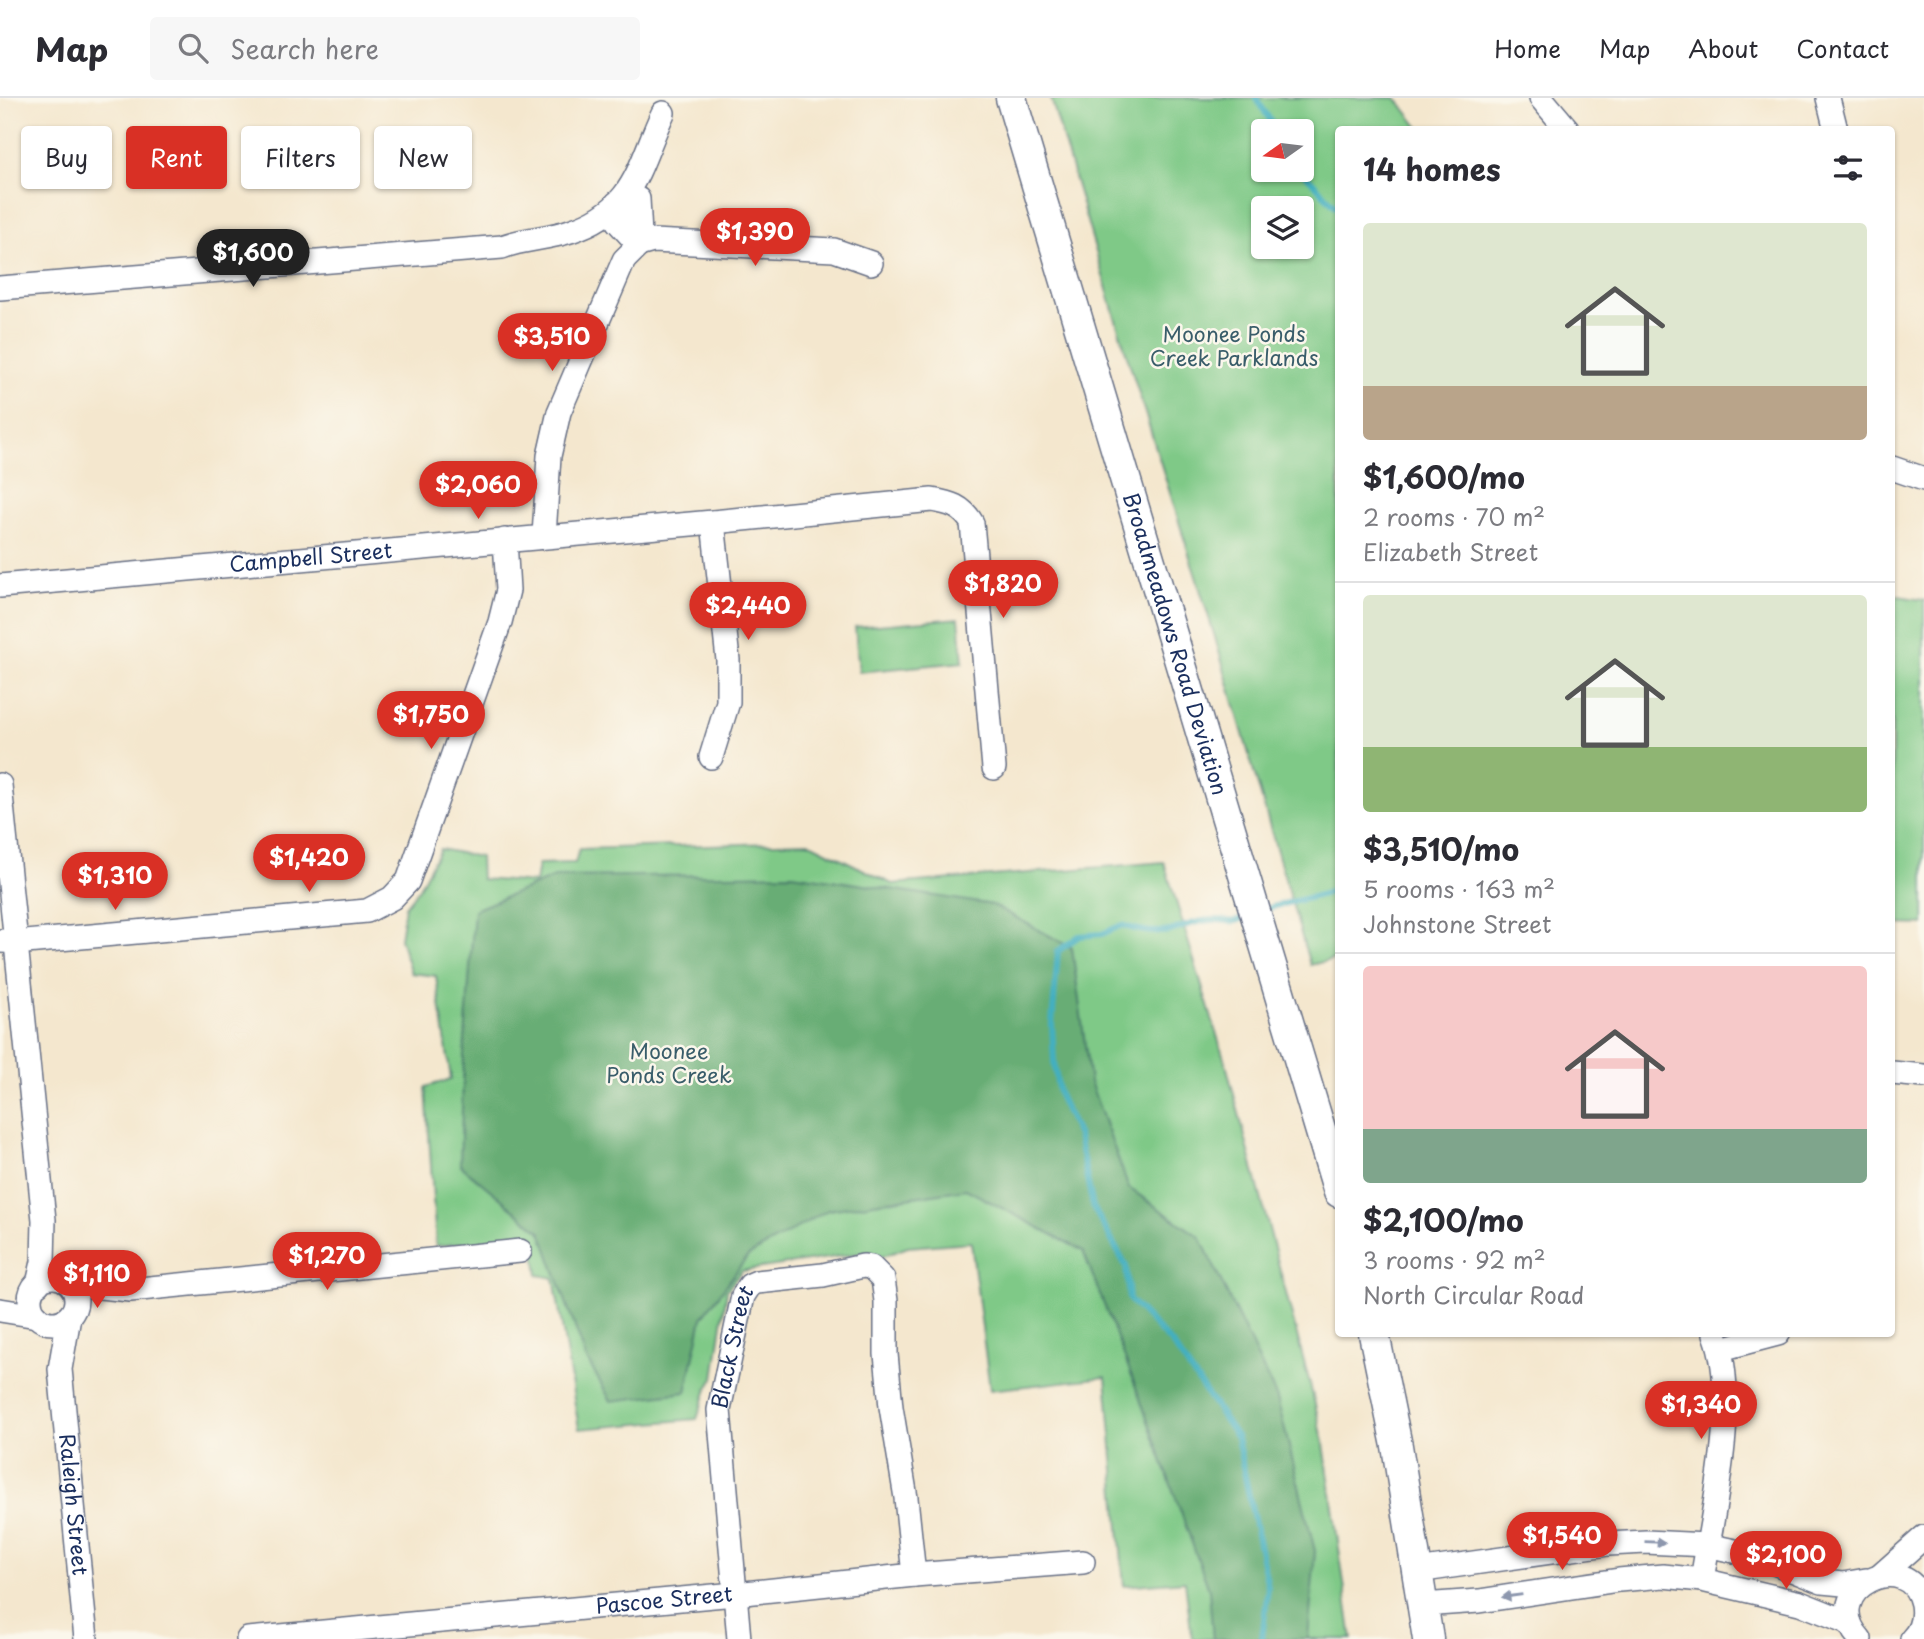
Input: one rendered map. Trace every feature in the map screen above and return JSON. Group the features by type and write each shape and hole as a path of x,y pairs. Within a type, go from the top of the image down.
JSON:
{"main road":[{"name":"Broadmeadows Road Deviation","path":"1011,98 1335,1179"},
{"path":"1375,1337 1396,1446 1428,1639"}],"street":[{"path":"1541,98 1565,126"},
{"path":"1828,98 1835,126"},
{"path":"0,288 502,247 519,251 557,249 585,241 650,182 660,150 665,105"},
{"path":"624,208 640,235 639,245"},
{"path":"624,208 639,245"},
{"path":"544,536 549,456 559,412 624,260 639,245 655,241 834,250 872,263"},
{"path":"1895,469 1924,479"},
{"name":"Campbell Street","path":"0,586 932,500 953,504 962,510 972,523 994,768"},
{"path":"711,757 728,702 728,660 713,522"},
{"path":"8,941 367,911 392,898 408,881 500,622 508,590 505,540"},
{"path":"0,785 8,941 44,1220 44,1259 31,1303 40,1318"},
{"path":"1895,1073 1924,1076"},
{"path":"44,1220 56,1257 76,1297 71,1314"},
{"path":"0,1310 57,1323 99,1298 130,1290 520,1251"},
{"name":"Black Street","path":"739,1639 719,1410 743,1296 750,1285 757,1282 823,1275 863,1266 871,1267 883,1279 891,1407 906,1499 914,1575"},
{"path":"0,1301 49,1278 130,1290"},
{"name":"Raleigh Street","path":"60,1369 71,1314"},
{"name":"Raleigh Street","path":"40,1318 60,1369 86,1639"},
{"path":"1702,1580 1723,1438 1726,1382 1718,1341 1752,1337"},
{"path":"1417,1570 1608,1544 1646,1542 1707,1545 1757,1556 1822,1582 1843,1584 1893,1575 1905,1580 1921,1599 1921,1625"},
{"path":"1855,1631 1849,1611 1857,1588 1922,1542"},
{"path":"1563,1550 1570,1587"},
{"name":"Pascoe Street","path":"247,1639 914,1575 1083,1562"},
{"path":"1422,1605 1479,1601 1663,1576 1702,1580 1800,1603 1855,1631"}],"green space":[{"name":"Moonee Ponds Creek Parklands","path":"1051,98 1396,98 1418,126 1335,126 1335,959 1310,965 1214,634 1115,317"},
{"path":"1895,595 1924,600 1924,925 1895,924"},
{"path":"959,618 963,662 859,672 855,627"},
{"name":"Moonee Ponds Creek","path":"808,842 892,884 1164,862 1227,1068 1314,1400 1324,1444 1352,1639 1192,1639 1185,1581 1124,1586 1106,1377 990,1390 971,1242 908,1247 881,1257 868,1252 742,1271 727,1290 714,1378 697,1419 579,1429 554,1278 538,1275 533,1236 436,1246 426,1087 451,1079 436,976 411,973 400,939 405,906 419,888 440,849 480,857 481,879 535,883 538,864 575,863 579,849"},
{"name":"Moonee Ponds Creek","path":"793,874 993,905 1072,948 1090,1082 1129,1188 1200,1237 1277,1398 1315,1551 1308,1639 1213,1639 1209,1590 1131,1374 1083,1251 966,1189 828,1210 748,1256 702,1318 686,1392 611,1401 586,1358 541,1232 460,1165 474,910 555,877"}],"waterway":[{"name":"Moonee Ponds Creek","path":"1256,98 1269,119"},
{"name":"Moonee Ponds Creek","path":"1312,182 1335,206"},
{"name":"Moonee Ponds Creek","path":"1262,911 1335,889"},
{"name":"Moonee Ponds Creek","path":"1249,916 1233,921 1201,921 1164,932 1122,925 1102,934 1079,936 1058,951 1052,1024 1059,1095 1078,1136 1093,1207 1126,1266 1129,1299 1173,1345 1237,1438 1268,1587 1262,1639"}]}
